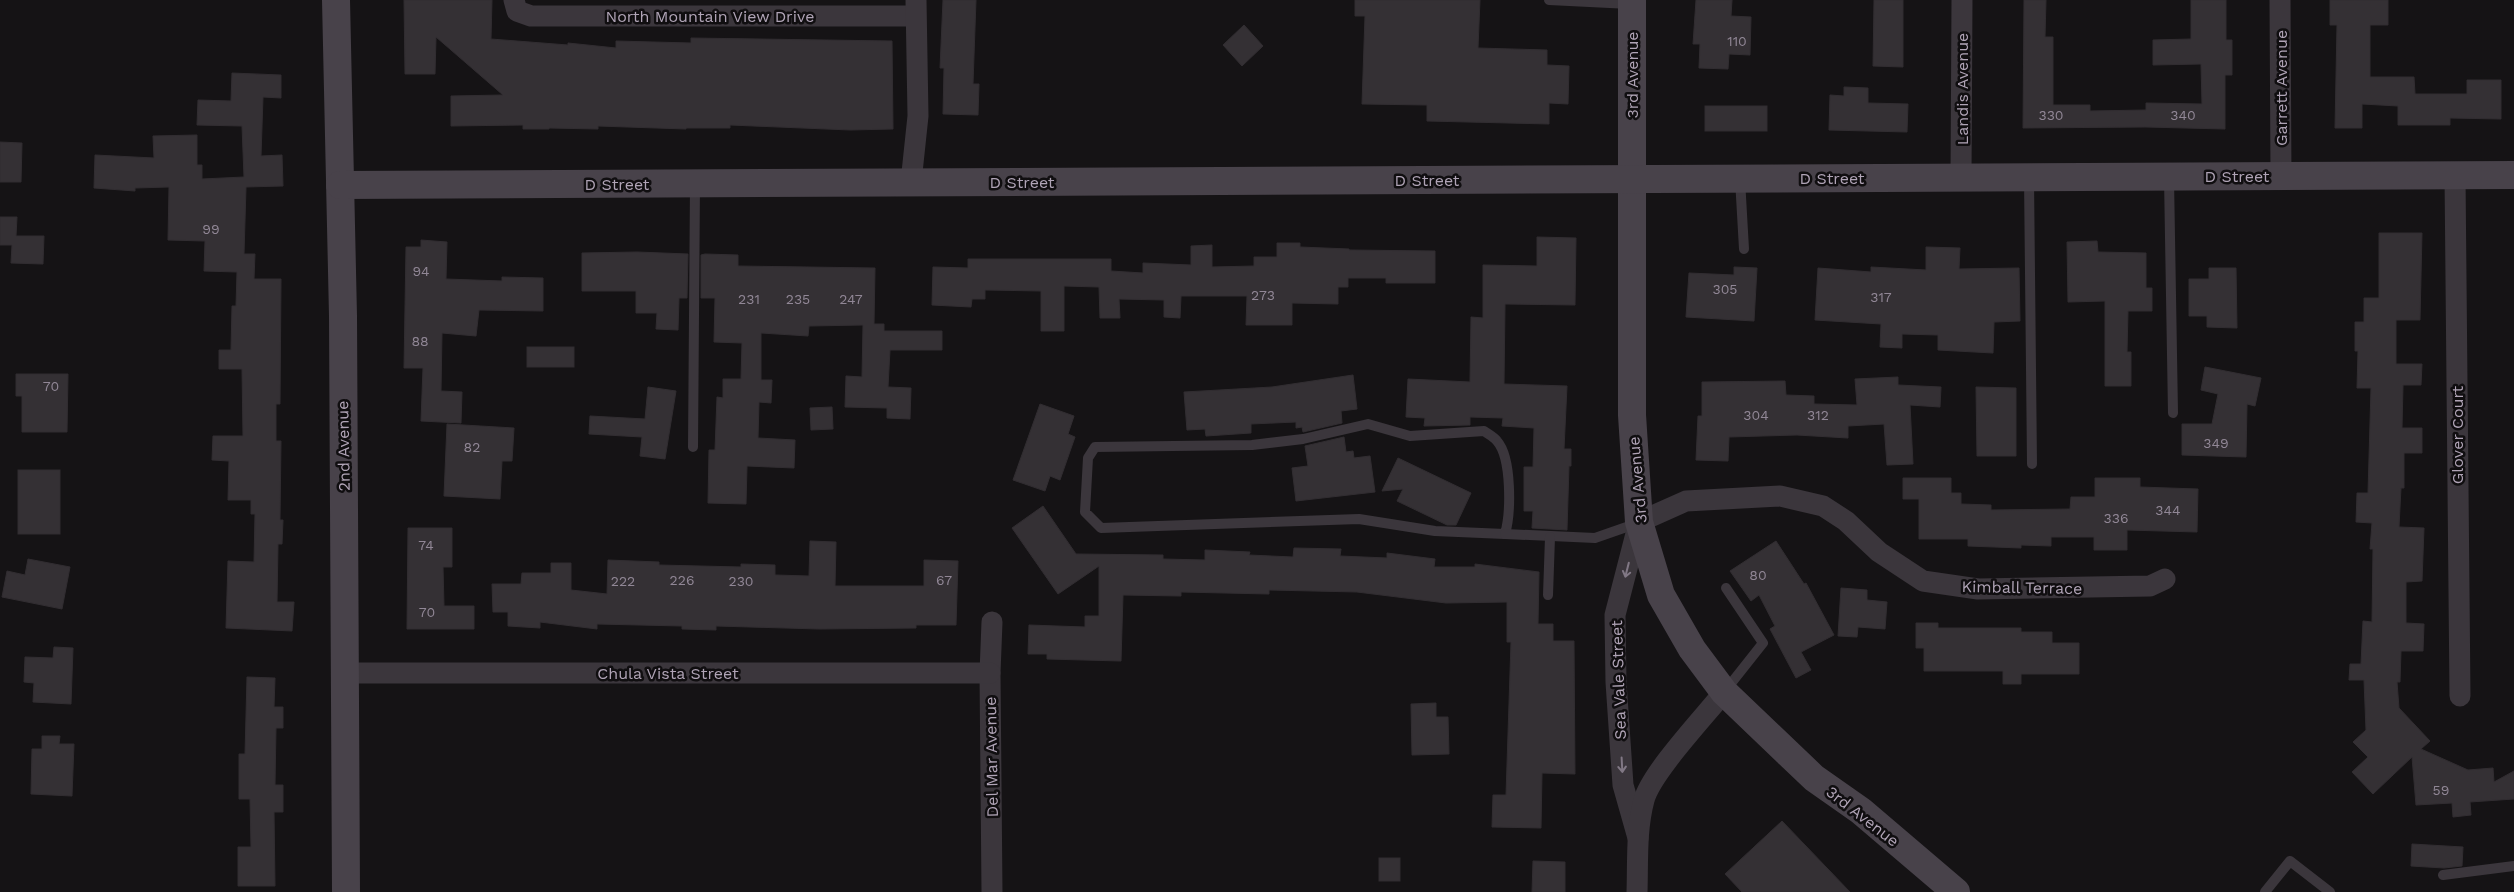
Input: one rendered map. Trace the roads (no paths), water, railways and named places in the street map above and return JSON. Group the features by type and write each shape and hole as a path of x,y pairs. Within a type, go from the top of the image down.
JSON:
{"street":[{"name":"2nd Avenue","path":"336,0 346,673 346,892"},
{"name":"North Mountain View Drive","path":"514,0 517,11 531,16 785,8 916,8"},
{"name":"Landis Avenue","path":"1962,0 1962,178"},
{"name":"Garrett Avenue","path":"2280,0 2281,176"},
{"name":"3rd Avenue","path":"1632,2 1632,415 1639,522 1661,595 1688,643 1724,692 1814,778 1861,812 1956,892"},
{"path":"911,182 918,116 916,8"},
{"name":"Glover Court","path":"2455,175 2460,696"},
{"name":"D Street","path":"340,185 2514,175"},
{"name":"Kimball Terrace","path":"1639,522 1686,501 1780,496 1823,506 1846,521 1879,552 1923,581 1978,590 2150,586 2166,579"},
{"name":"Sea Vale Street","path":"1638,838 1623,785 1616,682 1615,615 1639,522"},
{"name":"Del Mar Avenue","path":"992,622 990,672 992,892"},
{"name":"Chula Vista Street","path":"346,673 990,672"},
{"name":"Sea Vale Street","path":"1637,892 1638,838 1644,798 1653,779 1724,692"}],"lane":[{"path":"1549,0 1632,2"},
{"path":"2169,176 2173,413"},
{"path":"2029,177 2032,464"},
{"path":"1740,178 1744,249"},
{"path":"693,447 695,184"},
{"path":"1505,534 1509,522 1508,464 1498,441 1484,431 1410,436 1368,424 1303,439 1252,445 1095,447 1088,458 1085,512 1101,528 1359,519 1435,531 1595,538 1639,522"},
{"path":"1548,595 1550,537"},
{"path":"1724,692 1763,643 1726,588"},
{"path":"2265,892 2290,862 2330,892"},
{"path":"2443,875 2514,866"}]}
